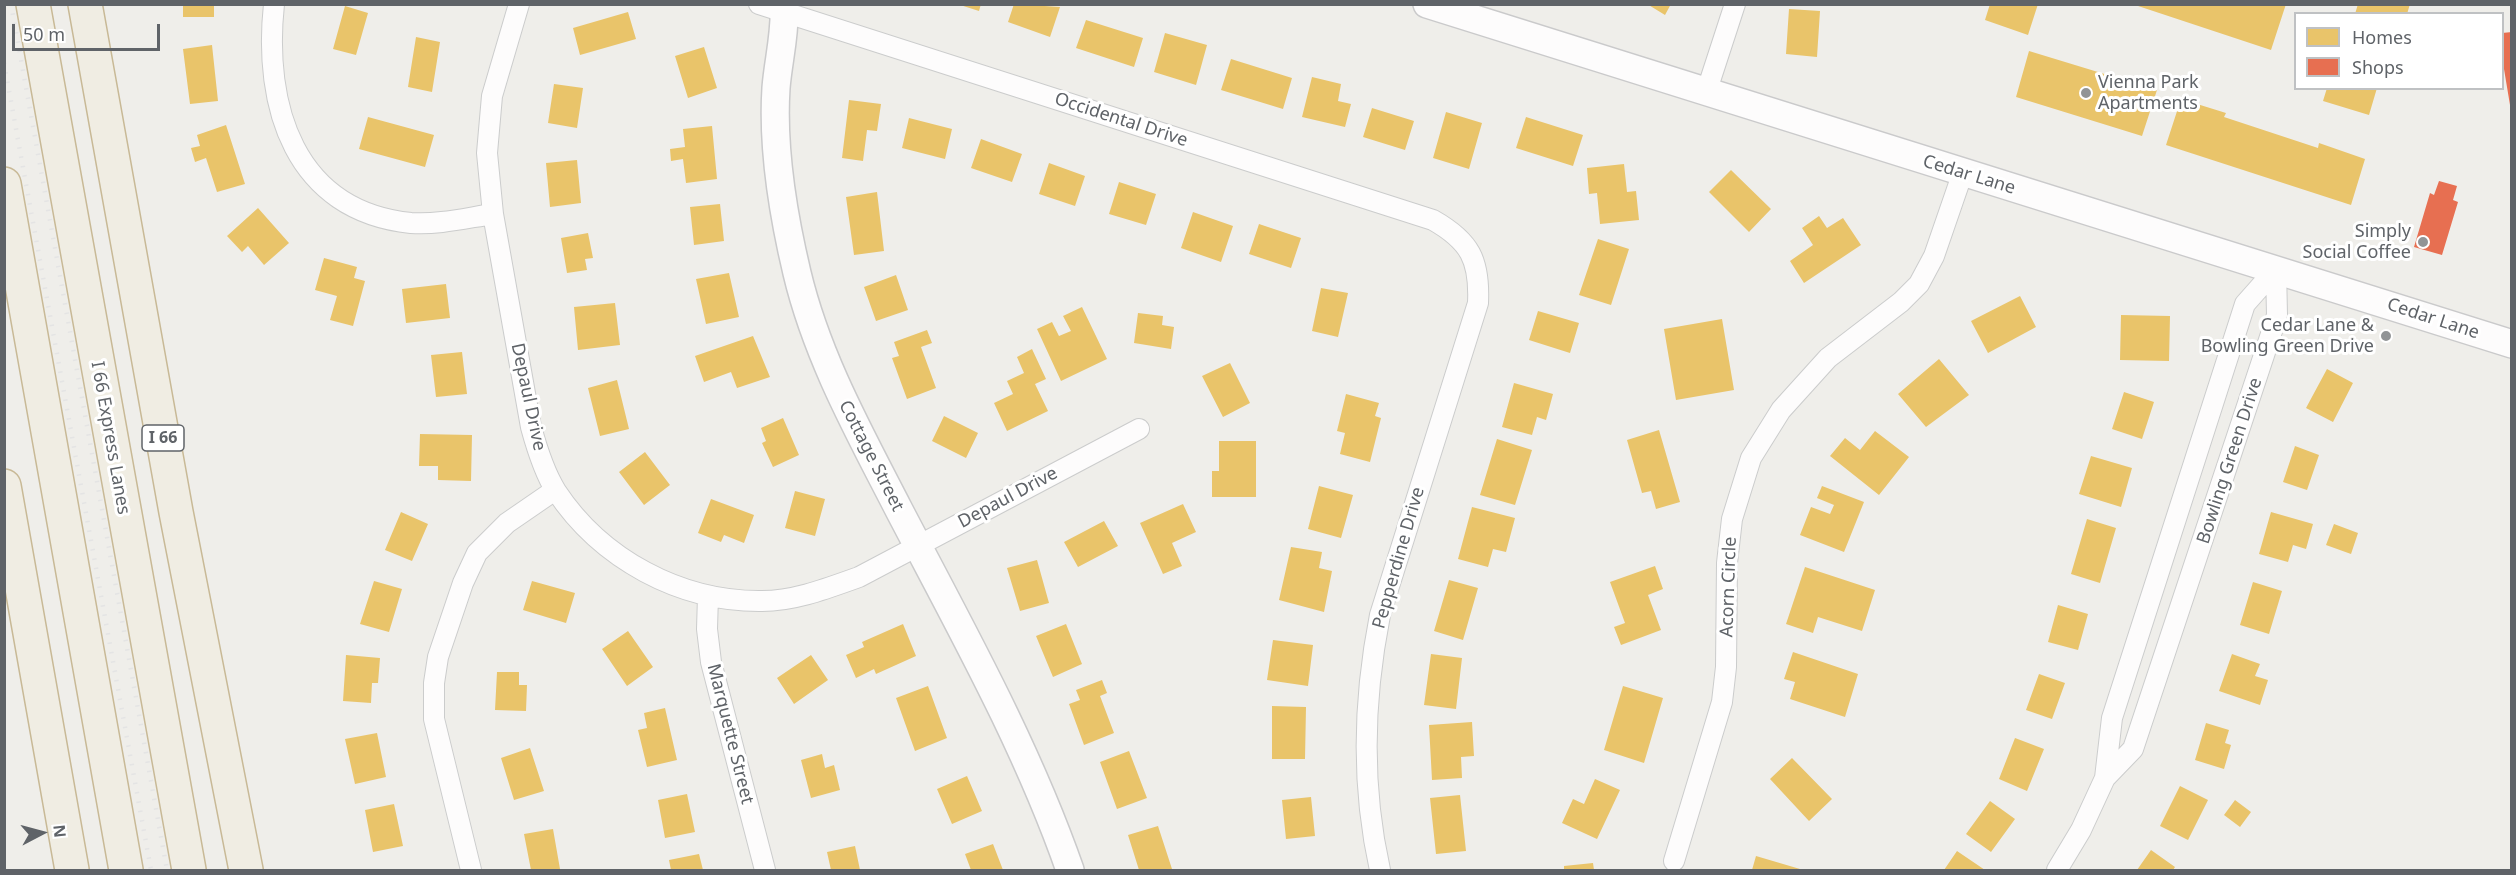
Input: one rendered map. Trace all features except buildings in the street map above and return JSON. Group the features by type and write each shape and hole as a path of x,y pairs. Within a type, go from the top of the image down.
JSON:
{"highway":[{"name":"I 66 Express Lanes","path":"33,4 189,870"},
{"name":"I 66","path":"85,4 176,512 246,870"},
{"path":"4,184 126,870"},
{"path":"4,486 72,870"}],"main road":[{"name":"Cedar Lane","path":"1427,4 2511,344"},
{"name":"Cottage Street","path":"787,7 776,89 778,157 786,222 810,321 838,393 1015,734 1053,820 1071,870"}],"street":[{"path":"274,4 272,48 281,117 293,148 321,185 339,200 375,216 411,223 493,214"},
{"name":"Depaul Drive","path":"519,4 492,96 487,153 493,214 531,427 539,456 555,490 583,526 626,562 652,577 708,596 763,601 816,593 859,577 1139,429"},
{"name":"Occidental Drive","path":"759,4 787,7 1433,220 1455,232 1472,254"},
{"path":"1707,93 1735,4"},
{"name":"Acorn Circle","path":"1674,861 1722,702 1726,667 1727,563 1732,519 1751,458 1781,410 1828,358 1901,302 1920,284 1934,256 1963,172"},
{"name":"Pepperdine Drive","path":"1380,870 1372,826 1366,762 1367,698 1371,661 1380,615 1478,303 1479,278 1472,254"},
{"name":"Bowling Green Drive","path":"2106,778 2112,718 2245,304 2276,269"},
{"name":"Bowling Green Drive","path":"2057,870 2081,830 2106,778 2133,749 2174,632 2277,315 2276,269"},
{"path":"471,870 434,719 434,683 438,657 463,583 477,553 507,523 555,490"},
{"name":"Marquette Street","path":"708,596 707,629 711,662 765,870"}],"railway":[{"path":"11,4 167,870"},
{"path":"4,63 151,870"}],"place":[{"name":"Vienna Park Apartments","path":"2086,93"},
{"name":"Simply Social Coffee","path":"2423,242"},
{"name":"Cedar Lane & Bowling Green Drive","path":"2386,336"}]}
